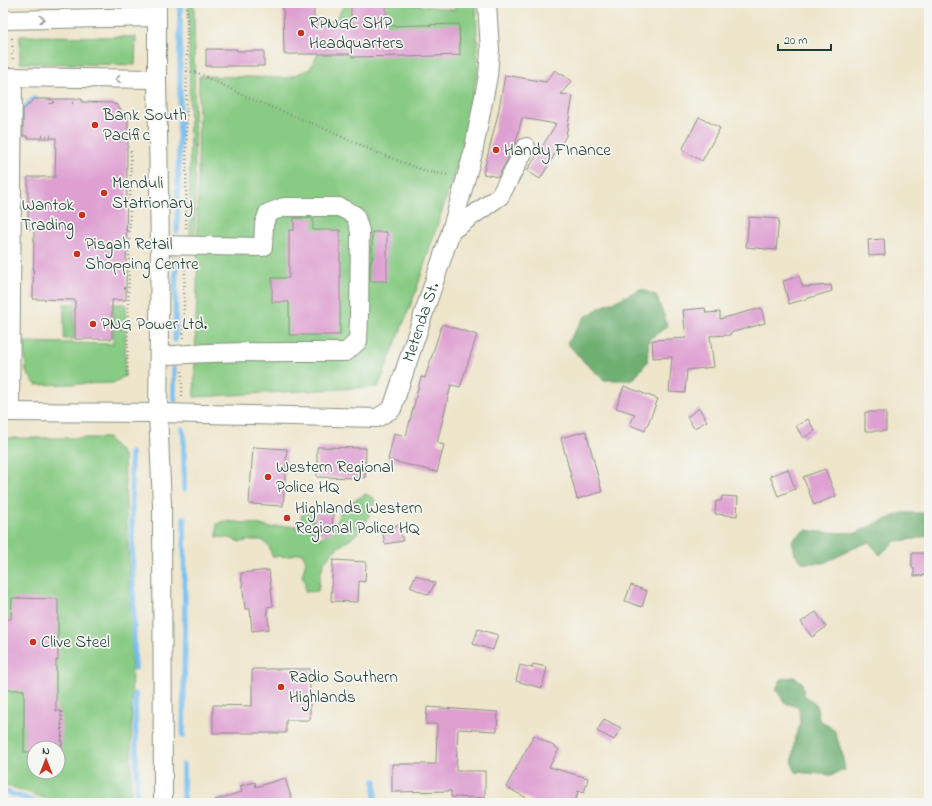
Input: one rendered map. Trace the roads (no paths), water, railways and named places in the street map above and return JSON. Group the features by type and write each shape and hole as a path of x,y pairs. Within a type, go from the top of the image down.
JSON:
{"street":[{"name":"Metenda St.","path":"6,412 158,413 377,418 392,409 451,231 473,153 488,76 490,50 487,3"},
{"path":"8,14 19,20 157,10 160,245 158,413 162,505 163,803"},
{"path":"6,412 8,77 157,79"},
{"path":"451,231 500,196 526,147"},
{"path":"159,356 266,351 346,352 358,341 360,231 355,215 339,207 284,207 268,214 264,224 263,247 160,245"}],"waterway":[{"path":"177,231 180,103 180,3"},
{"path":"21,118 21,112 35,99"},
{"path":"175,340 176,260"},
{"path":"174,369 175,400"},
{"path":"182,429 184,436 184,489"},
{"path":"131,453 135,668"},
{"path":"183,736 185,631 184,518"},
{"path":"135,694 137,803"},
{"path":"183,765 183,803"},
{"path":"375,781 375,803"},
{"path":"3,791 39,803"}],"place":[{"name":"RPNGC SHP Headquarters","path":"301,33"},
{"name":"Bank South Pacific","path":"95,125"},
{"name":"Handy FInance","path":"496,150"},
{"name":"Menduli Statrionary","path":"104,193"},
{"name":"Wantok Trading","path":"82,215"},
{"name":"Pisgah Retail Shopping Centre","path":"77,254"},
{"name":"PNG Power Ltd.","path":"93,324"},
{"name":"Western Regional Police HQ","path":"268,477"},
{"name":"Highlands Western Regional Police HQ","path":"287,518"},
{"name":"Clive Steel","path":"33,642"},
{"name":"Radio Southern Highlands","path":"281,687"}]}
